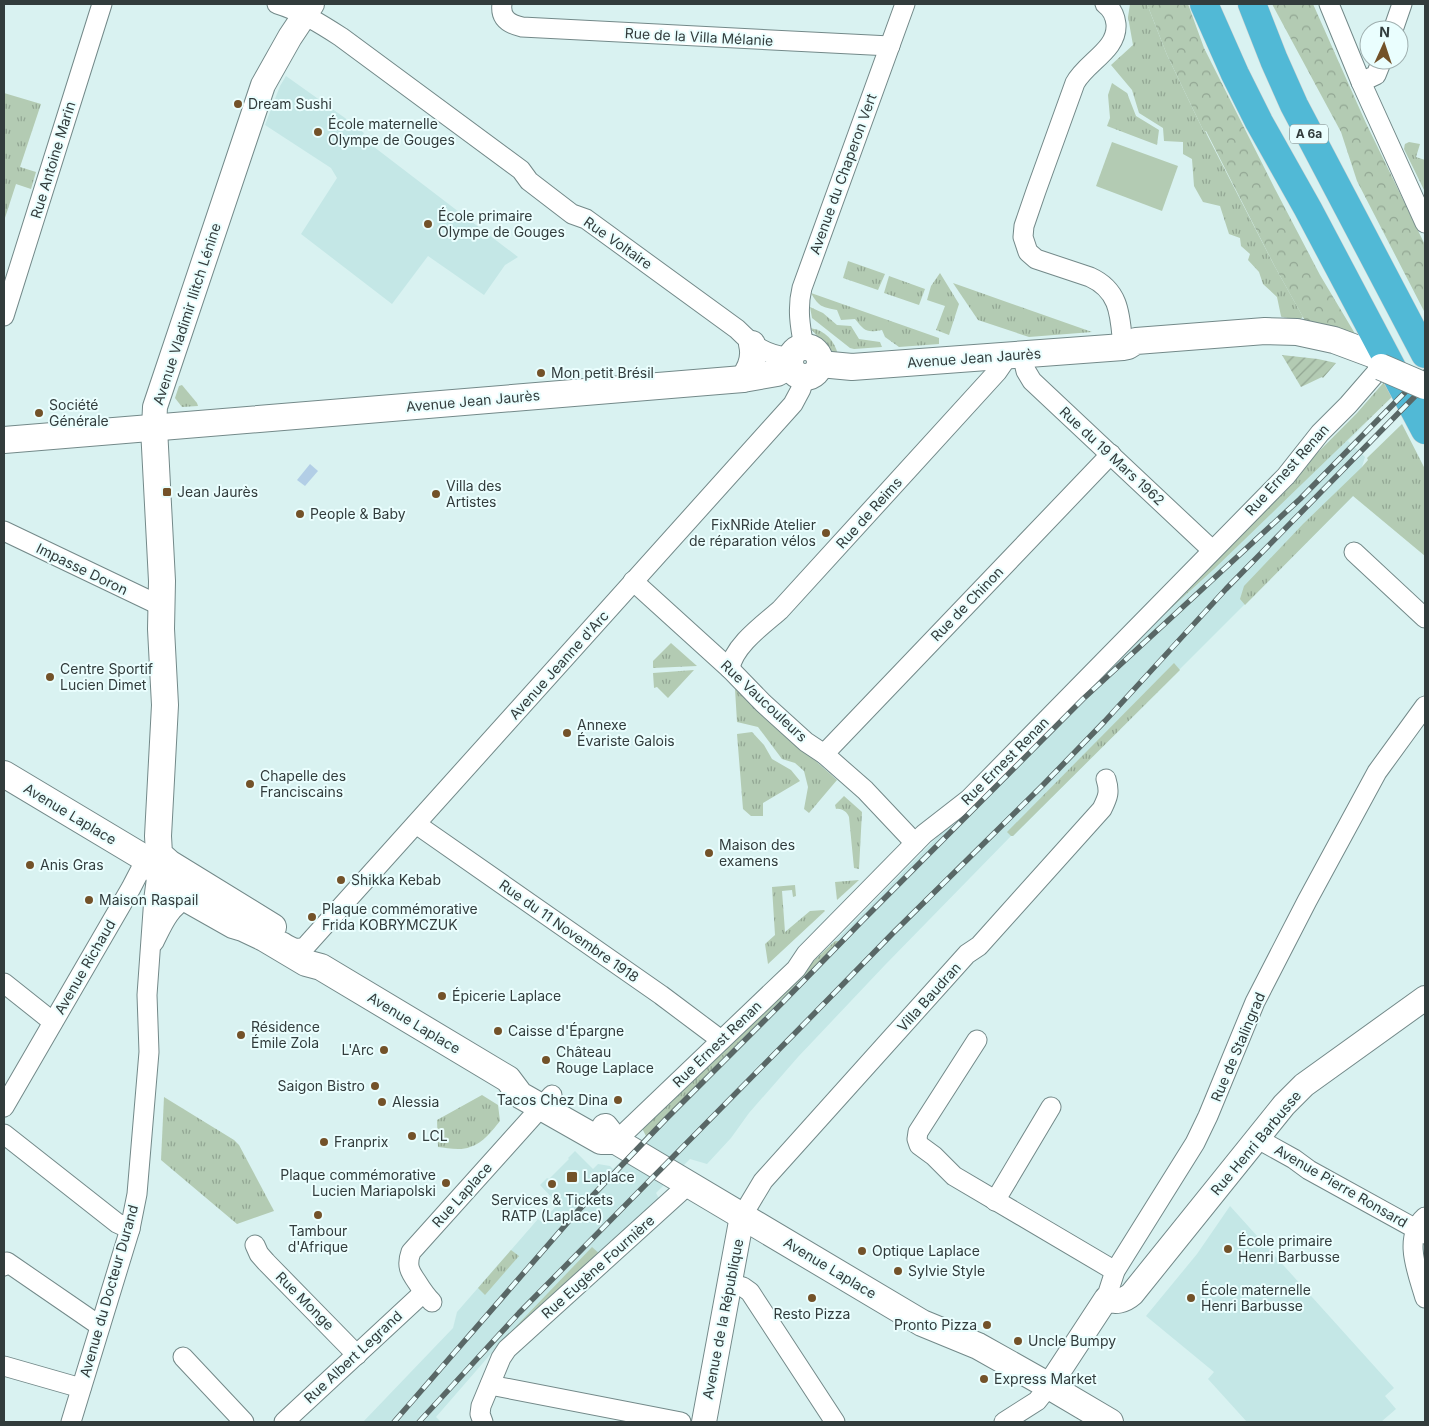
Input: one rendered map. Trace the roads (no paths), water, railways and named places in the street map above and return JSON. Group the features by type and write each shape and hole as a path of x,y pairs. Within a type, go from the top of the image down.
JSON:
{"highway":[{"name":"A 6a","path":"1204,4 1255,114 1308,209 1425,430"},
{"path":"1222,4 1243,58 1308,209"},
{"name":"A 6a","path":"1252,4 1294,105 1425,354"}],"main road":[{"name":"Avenue Jean Jaurès","path":"1126,346 1136,341 1190,336 1265,331 1297,332 1334,340 1425,376"},
{"name":"Avenue Jean Jaurès","path":"4,440 743,378 777,373 802,362 852,367 1126,346 1137,348 1263,340 1332,350 1382,367 1425,386"},
{"path":"743,378 751,362 752,344"},
{"name":"Avenue Vladimir Ilitch Lénine","path":"154,428 162,581 161,629 165,705 158,836 154,862"},
{"name":"Avenue Laplace","path":"4,774 154,862 169,863 249,922 264,938 306,963 321,967 508,1079 529,1082 547,1101 606,1127 616,1141 922,1323 978,1346 1110,1422"},
{"name":"Avenue Laplace","path":"154,862 171,889 233,925 249,922 304,947 321,967"}],"street":[{"name":"Rue Antoine Marin","path":"4,316 102,4"},
{"name":"Rue Voltaire","path":"277,4 308,10 321,24 521,170 529,181 572,214 586,218 737,329 752,344 765,352 802,362"},
{"name":"Rue de la Villa Mélanie","path":"502,4 502,14 509,22 522,27 890,46"},
{"name":"Avenue du Chaperon Vert","path":"802,362 799,309 802,288 905,4"},
{"path":"1105,4 1110,7 1114,14 1116,26 1114,38 1110,46 1079,75 1075,83 1023,231 1024,243 1031,256 1046,263 1098,280 1109,290 1113,295 1120,316 1126,346"},
{"path":"1329,4 1361,82 1425,223"},
{"path":"1396,20 1402,4"},
{"name":"Avenue Vladimir Ilitch Lénine","path":"154,428 155,407 263,85 290,37 308,10"},
{"path":"1361,82 1376,75 1378,70"},
{"name":"Rue du 19 Mars 1962","path":"1015,355 1032,381 1212,550"},
{"name":"Rue de Reims","path":"730,669 733,658 741,646 780,610 997,372 1015,355"},
{"name":"Avenue Jeanne d'Arc","path":"304,947 793,404 801,389 802,362"},
{"name":"Rue Ernest Renan","path":"616,1141 796,968 806,954 924,834 969,799 1286,476 1320,433 1382,367"},
{"name":"Rue de Chinon","path":"824,754 1110,454"},
{"name":"Impasse Doron","path":"4,531 162,606"},
{"path":"1354,552 1425,618"},
{"name":"Rue Vaucouleurs","path":"633,581 730,669 763,703 806,742 824,754 866,790 915,843"},
{"name":"Rue de Stalingrad","path":"1049,1386 1106,1299 1115,1271 1195,1143 1259,994 1307,901 1377,772 1425,706"},
{"name":"Villa Baudran","path":"742,1216 769,1174 967,954 979,946 1102,809 1109,788 1106,779"},
{"name":"Rue du 11 Novembre 1918","path":"416,824 653,990 721,1040"},
{"name":"Avenue du Docteur Durand","path":"71,1422 130,1229 137,1194 149,1052 147,996 154,898 154,862"},
{"name":"Avenue Richaud","path":"4,1107 131,888 154,862"},
{"name":"Avenue du Docteur Durand","path":"150,950 170,912 187,899"},
{"name":"Avenue Richaud","path":"4,983 53,1022"},
{"name":"Rue Henri Barbusse","path":"1106,1299 1110,1301 1121,1300 1132,1294 1284,1105 1304,1085 1424,1003"},
{"path":"977,1040 918,1132 917,1142 954,1176 1115,1271"},
{"name":"Rue Laplace","path":"427,1297 409,1270 411,1252 547,1101"},
{"path":"995,1201 1051,1107"},
{"path":"4,1134 117,1223 130,1229"},
{"name":"Avenue Pierre Ronsard","path":"1258,1139 1309,1170 1422,1226"},
{"name":"Rue Eugène Fournière","path":"490,1384 507,1349 689,1184"},
{"name":"Avenue de la République","path":"704,1422 742,1216"},
{"path":"1422,1226 1413,1249 1425,1298"},
{"name":"Rue Monge","path":"255,1245 259,1254 266,1262 357,1354"},
{"path":"5,1263 100,1326"},
{"path":"730,1283 748,1289 835,1422"},
{"name":"Rue Albert Legrand","path":"284,1422 357,1354 427,1297"},
{"path":"184,1357 244,1422"},
{"path":"4,1366 81,1388"},
{"path":"483,1422 480,1414 481,1406 490,1384 681,1422"},
{"path":"1004,1422 1037,1401 1049,1386"}],"railway":[{"path":"394,1422 575,1214 665,1120 1083,699 1300,499 1425,372"},
{"path":"419,1422 519,1313 893,933 1042,786 1105,721 1226,589 1425,386"}],"place":[{"name":"Dream Sushi","path":"238,104"},
{"name":"École maternelle Olympe de Gouges","path":"318,132"},
{"name":"École primaire Olympe de Gouges","path":"428,224"},
{"name":"Mon petit Brésil","path":"541,373"},
{"name":"Société Générale","path":"39,413"},
{"name":"Jean Jaurès","path":"167,492"},
{"name":"Villa des Artistes","path":"436,494"},
{"name":"People & Baby","path":"300,514"},
{"name":"FixNRide Atelier de réparation vélos","path":"826,533"},
{"name":"Centre Sportif Lucien Dimet","path":"50,677"},
{"name":"Annexe Évariste Galois","path":"567,733"},
{"name":"Chapelle des Franciscains","path":"250,784"},
{"name":"Maison des examens","path":"709,853"},
{"name":"Anis Gras","path":"30,865"},
{"name":"Shikka Kebab","path":"341,880"},
{"name":"Maison Raspail","path":"89,900"},
{"name":"Plaque commémorative Frida KOBRYMCZUK","path":"312,917"},
{"name":"Épicerie Laplace","path":"442,996"},
{"name":"Caisse d'Épargne","path":"498,1031"},
{"name":"Résidence Émile Zola","path":"241,1035"},
{"name":"L'Arc","path":"384,1050"},
{"name":"Château Rouge Laplace","path":"546,1060"},
{"name":"Saigon Bistro","path":"375,1086"},
{"name":"Tacos Chez Dina","path":"618,1100"},
{"name":"Alessia","path":"382,1102"},
{"name":"LCL","path":"412,1136"},
{"name":"Franprix","path":"324,1142"},
{"name":"Laplace","path":"572,1177"},
{"name":"Plaque commémorative Lucien Mariapolski","path":"446,1183"},
{"name":"Services & Tickets RATP (Laplace)","path":"552,1184"},
{"name":"Tambour d'Afrique","path":"318,1215"},
{"name":"École primaire Henri Barbusse","path":"1228,1249"},
{"name":"Optique Laplace","path":"862,1251"},
{"name":"Sylvie Style","path":"898,1271"},
{"name":"Resto Pizza","path":"812,1298"},
{"name":"École maternelle Henri Barbusse","path":"1191,1298"},
{"name":"Pronto Pizza","path":"987,1325"},
{"name":"Uncle Bumpy","path":"1018,1341"},
{"name":"Express Market","path":"984,1379"}]}
